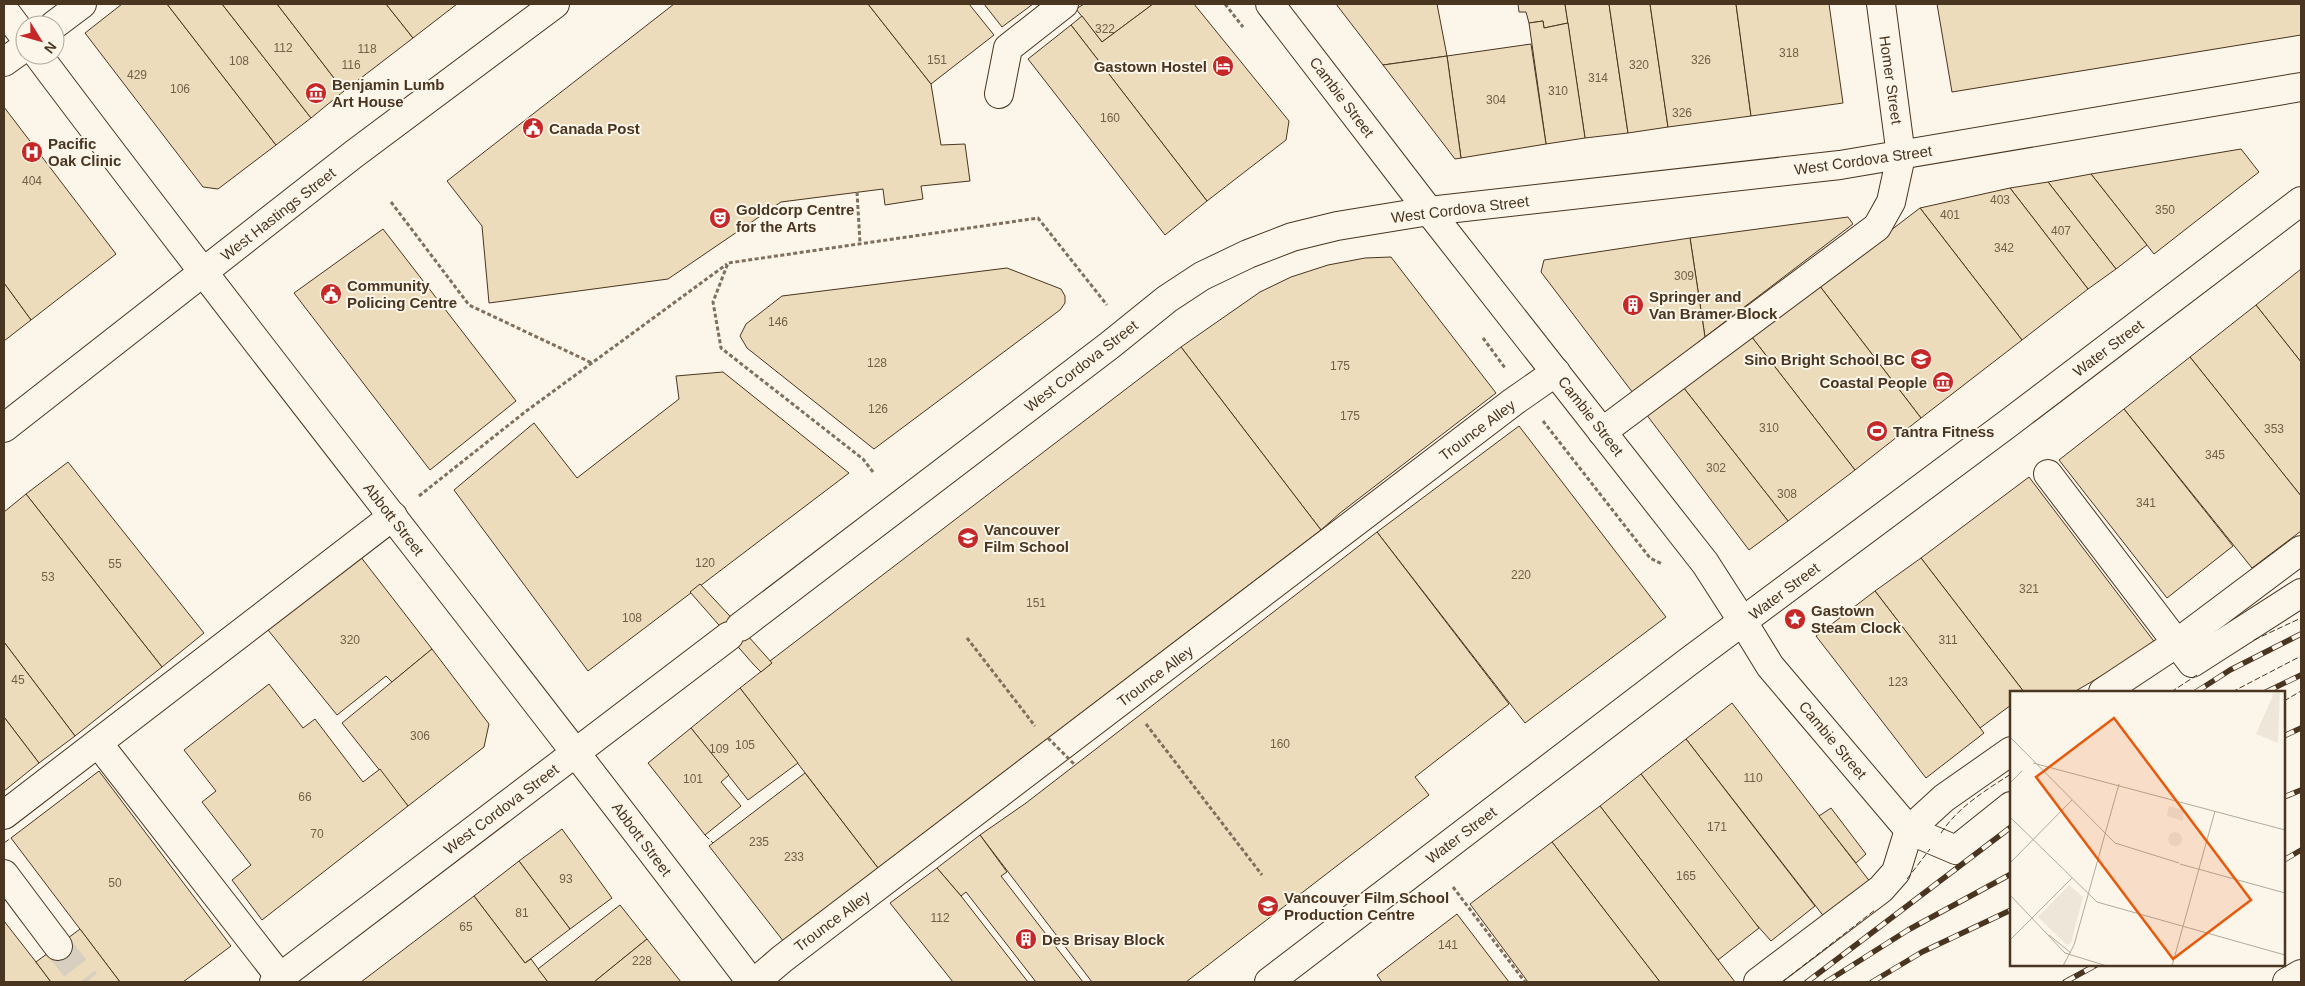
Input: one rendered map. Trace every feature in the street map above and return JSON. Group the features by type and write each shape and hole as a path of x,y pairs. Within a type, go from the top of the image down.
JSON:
{"main road":[{"path":"65,17 82,4"},
{"name":"West Hastings Street","path":"4,428 354,154 556,4"},
{"path":"999,94 1008,48 1064,4"},
{"name":"Cambie Street","path":"1270,4 1717,580 1770,666 1909,830"},
{"name":"Homer Street","path":"1602,432 1877,226 1891,202 1901,156 1881,4"},
{"path":"4,10 15,25"},
{"path":"4,62 15,54"},
{"name":"Abbott Street","path":"46,65 203,273 575,753 607,791 751,982"},
{"name":"West Cordova Street","path":"277,980 1128,331 1166,299 1195,280 1248,254 1292,237 1337,226 1429,211 1840,165 2301,86"},
{"name":"Water Street","path":"1269,982 2301,201"},
{"name":"Trounce Alley","path":"755,982 782,959 1513,402 1556,372"},
{"path":"2048,474 2192,663 2301,593"},
{"path":"4,815 393,516"},
{"path":"2105,691 2177,643 2301,550"},
{"path":"98,743 277,980"},
{"path":"1758,982 1881,889 1896,872 1909,830 1944,798 2010,752"},
{"path":"1909,830 1956,850 2010,807"},
{"path":"4,874 58,946"},
{"path":"2288,982 2301,974"}],"path":[{"path":"857,192 860,243"},
{"path":"391,202 469,305 592,363"},
{"path":"393,516 525,412 728,263 1038,218 1128,331"},
{"path":"728,263 713,302 720,348 863,460 872,472"},
{"path":"1544,422 1650,558 1668,566"},
{"path":"967,638 1036,727"},
{"path":"1138,729 1146,724 1262,875"},
{"path":"1042,733 1080,770"},
{"path":"1453,887 1525,982"}],"building":[{"path":"122,4 167,4 276,145 218,189 203,187 85,33"},
{"path":"167,4 222,4 311,118 276,145"},
{"path":"222,4 277,4 344,91 311,118"},
{"path":"277,4 386,4 413,38 344,91"},
{"path":"386,4 457,4 413,38"},
{"path":"674,4 868,4 931,84 941,145 965,144 970,181 921,186 923,199 885,205 883,189 781,202 668,279 489,303 482,226 447,181"},
{"path":"868,4 969,4 994,35 931,84"},
{"path":"984,4 1033,4 1002,27"},
{"path":"1084,4 1153,4 1102,42 1076,9"},
{"path":"1153,4 1194,4 1289,121 1286,140 1207,201 1071,25 1082,16 1102,42"},
{"path":"1336,4 1437,4 1447,56 1383,65"},
{"path":"1518,4 1565,4 1568,23 1544,28 1543,21 1529,23 1526,12 1519,12"},
{"path":"1565,4 1609,4 1628,133 1585,138"},
{"path":"1609,4 1650,4 1668,127 1628,133"},
{"path":"1650,4 1736,4 1751,116 1668,127"},
{"path":"1736,4 1829,4 1843,103 1751,116"},
{"path":"1937,4 2301,4 2301,35 1952,92"},
{"path":"1543,21 1544,28 1568,23 1585,138 1546,144 1529,23"},
{"path":"1071,25 1207,201 1165,235 1028,59"},
{"path":"1531,44 1546,144 1461,158 1447,56"},
{"path":"1447,56 1461,158 1455,159 1383,65"},
{"path":"4,107 116,254 31,320 4,283"},
{"path":"2241,149 2259,172 2154,254 2091,174"},
{"path":"2091,174 2147,245 2116,269 2048,182"},
{"path":"2048,182 2116,269 2088,289 2010,188"},
{"path":"2010,188 2088,289 2022,340 1920,208"},
{"path":"1920,208 2022,340 1921,418 1819,285"},
{"path":"1848,217 1853,224 1705,337 1690,238"},
{"path":"383,229 516,401 430,470 294,293"},
{"name":"Springer and Van Bramer Block","path":"1690,238 1705,337 1633,393 1541,272 1544,260"},
{"path":"1391,257 1496,393 1340,513 1321,530 1181,347 1260,292 1291,277 1328,265 1365,258"},
{"path":"1007,268 1061,289 1065,296 1065,303 1060,310 874,449 747,348 740,336 746,324 782,296"},
{"path":"2301,269 2301,362 2256,305"},
{"path":"4,283 31,320 4,341"},
{"path":"1819,285 1921,418 1855,470 1751,336"},
{"path":"2256,305 2301,362 2301,496 2190,357"},
{"path":"1751,336 1855,470 1788,521 1683,387"},
{"path":"1181,347 1321,530 878,868 740,688 772,663 770,661"},
{"path":"2190,357 2301,496 2301,531 2252,568 2124,409"},
{"path":"723,372 849,473 588,671 454,490 534,423 577,478 679,399 676,376"},
{"path":"1683,387 1788,521 1749,550 1646,414"},
{"path":"2124,409 2233,546 2167,598 2059,460"},
{"path":"1519,426 1666,617 1525,723 1377,532"},
{"path":"68,462 204,633 162,667 26,494"},
{"path":"2029,477 2156,644 2076,691 2023,691 1921,558"},
{"path":"26,494 162,667 75,736 4,642 4,512"},
{"path":"1377,532 1509,704 1415,777 1429,795 1186,982 1092,982 980,835 1026,803"},
{"path":"360,556 432,649 392,682 386,676 337,715 268,630"},
{"path":"1921,558 2023,691 2010,691 2010,706 1980,728 1875,591"},
{"path":"700,584 772,663 761,672 690,592"},
{"path":"1875,591 1984,733 1926,778 1816,636"},
{"path":"4,642 75,736 39,763 4,717"},
{"path":"432,649 489,724 484,747 408,806 342,723"},
{"path":"269,684 303,728 315,719 363,782 380,769 408,806 262,920 232,880 251,865 202,802 216,791 184,750"},
{"path":"740,688 798,763 748,800 691,728"},
{"path":"1732,703 1871,883 1825,918 1686,739"},
{"path":"4,717 39,763 4,791"},
{"path":"691,728 729,775 721,782 741,806 705,835 648,763"},
{"path":"1686,739 1815,906 1771,941 1747,914 1641,774"},
{"path":"99,771 231,946 183,982 120,982 11,838"},
{"path":"805,773 878,868 784,942 709,846"},
{"path":"1641,774 1759,928 1718,960 1600,806"},
{"path":"1600,806 1735,982 1660,982 1552,842"},
{"path":"1831,808 1866,854 1856,863 1819,816"},
{"path":"562,829 612,898 570,929 519,861"},
{"name":"Des Brisay Block","path":"980,835 1007,872 1001,876 1083,982 1036,982 966,892 961,896 937,868"},
{"path":"1552,842 1660,982 1528,982 1470,904"},
{"path":"519,861 570,929 525,963 474,896"},
{"path":"937,868 1028,982 953,982 890,903"},
{"path":"474,896 525,963 531,959 548,982 361,982"},
{"path":"620,905 647,939 594,982 548,982 538,969"},
{"path":"1457,914 1509,982 1382,982 1377,975"},
{"path":"4,921 36,962 51,982 4,982"},
{"path":"80,929 120,982 51,982 36,962"},
{"path":"647,939 681,982 594,982"}],"tunnel":[{"path":"58,946 86,982"}],"railway":[{"path":"2198,691 2230,670 2301,634"},
{"path":"2268,691 2301,675"},
{"path":"2285,736 2301,728"},
{"path":"2285,797 2301,790"},
{"path":"1807,982 2010,828"},
{"path":"2285,859 2301,850"},
{"path":"1826,982 1908,930 2010,875"},
{"path":"1872,982 1922,952 2010,910"},
{"path":"2065,982 2094,966"}],"fence":[{"path":"2254,640 2301,618"},
{"path":"2234,691 2301,656"},
{"path":"2173,691 2197,675"},
{"path":"2285,700 2301,691"},
{"path":"1941,833 1964,807 2010,775"},
{"path":"705,835 713,843"},
{"path":"4,843 11,838"},
{"path":"1907,879 1930,849"},
{"path":"1782,982 1875,910"}],"place":[{"name":"Gastown Hostel","path":"1223,66"},
{"name":"Benjamin Lumb Art House","path":"316,93"},
{"name":"Canada Post","path":"533,128"},
{"name":"Pacific Oak Clinic","path":"32,152"},
{"name":"Goldcorp Centre for the Arts","path":"720,218"},
{"name":"Community Policing Centre","path":"331,294"},
{"name":"Springer and Van Bramer Block","path":"1633,305"},
{"name":"Sino Bright School BC","path":"1921,359"},
{"name":"Coastal People","path":"1943,382"},
{"name":"Tantra Fitness","path":"1877,431"},
{"name":"Vancouver Film School","path":"968,538"},
{"name":"Gastown Steam Clock","path":"1795,619"},
{"name":"Vancouver Film School Production Centre","path":"1268,906"},
{"name":"Des Brisay Block","path":"1026,939"}]}
